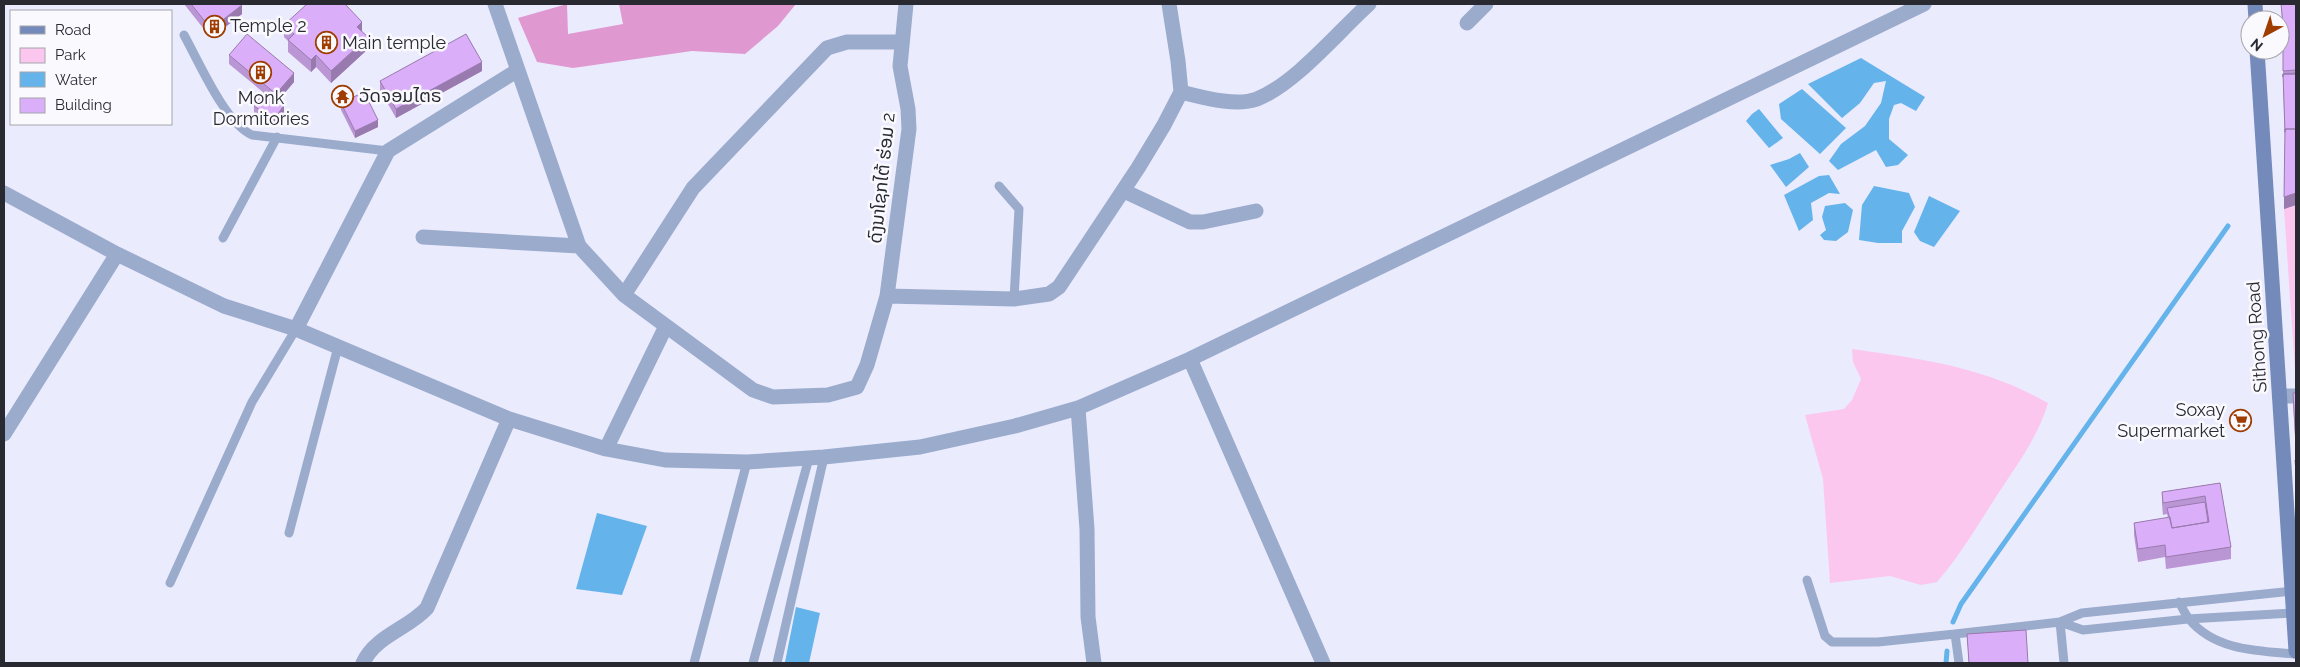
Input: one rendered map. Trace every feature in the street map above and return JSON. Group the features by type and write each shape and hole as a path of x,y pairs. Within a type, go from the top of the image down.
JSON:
{"main road":[{"name":"Sithong Road","path":"2258,60 2296,652"}],"street":[{"path":"495,4 579,246 624,295 666,326 606,449"},
{"name":"ດົງນາໂຊກໄຕ້ ຮ່ອມ 2","path":"666,326 754,390 773,397 828,395 857,387 867,365 887,296 909,129 908,109 900,66 906,4"},
{"path":"887,296 1014,299 1049,294 1059,287 1124,191 1164,125 1181,92 1169,4"},
{"path":"1181,92 1222,102 1256,99 1295,75 1369,4"},
{"path":"1467,22 1486,4"},
{"path":"4,193 117,254 224,306 296,329 509,419 606,449 665,460 747,462 824,457 920,446 1015,426 1078,408 1190,359 1924,4"},
{"path":"624,295 693,188 827,48 847,42 901,42"},
{"path":"296,329 388,151 518,70"},
{"path":"1124,191 1190,222 1203,222 1256,211"},
{"path":"423,238 579,246"},
{"path":"4,434 117,254"},
{"path":"1190,359 1323,663"},
{"path":"2280,396 2296,396"},
{"path":"1078,408 1088,529 1088,618 1094,663"},
{"path":"363,663 366,656 378,643 418,618 427,608 509,419"}],"lane":[{"path":"184,35 229,115 242,130 252,134 388,151"},
{"path":"223,238 277,137"},
{"path":"999,186 1019,209 1014,299"},
{"path":"170,583 252,402 296,329"},
{"path":"289,533 338,347"},
{"path":"778,663 824,457"},
{"path":"753,663 809,458"},
{"path":"694,663 747,462"},
{"path":"1807,580 1824,636 1832,642 1878,642 1955,634 2060,622 2082,613 2180,602 2252,597 2293,591"},
{"path":"2180,602 2188,619 2208,635 2228,646 2255,651 2296,652"},
{"path":"2060,622 2084,630 2188,619 2294,613"},
{"path":"2060,622 2064,663"},
{"path":"1955,634 1959,663"}],"green space":[{"path":"2296,205 2296,386 2284,209"},
{"path":"1852,349 1953,366 2001,381 2048,403 2044,416 2025,453 1953,563 1937,582 1921,585 1890,576 1830,583 1823,479 1805,415 1844,409 1852,400 1861,379 1853,362"}],"shaded area":[{"path":"567,4 568,34 623,24 619,4 796,4 778,26 745,54 692,51 573,68 537,62 518,18"}],"water":[{"path":"1861,58 1925,97 1916,111 1901,103 1894,105 1889,119 1889,139 1908,155 1898,165 1886,167 1876,150 1838,170 1829,161 1841,144 1865,126 1881,103 1886,81 1874,83 1860,103 1842,118 1808,84"},
{"path":"1802,89 1846,128 1820,154 1781,119 1779,104"},
{"path":"1759,109 1783,138 1769,148 1746,121"},
{"path":"1800,153 1809,167 1786,187 1770,165"},
{"path":"1829,175 1840,194 1829,193 1811,203 1813,220 1799,231 1784,195 1819,176"},
{"path":"1874,186 1909,193 1915,207 1902,231 1902,243 1878,243 1859,240 1862,205"},
{"path":"1929,196 1960,211 1934,247 1920,241 1914,232"},
{"path":"1845,203 1853,210 1848,232 1836,241 1824,240 1820,235 1826,230 1822,217 1825,206"},
{"path":"597,513 647,526 622,595 576,589"},
{"path":"796,607 820,613 809,663 785,662"}],"building":[{"path":"191,4 241,4 242,5 211,29"},
{"name":"Main temple","path":"307,4 345,4 362,22 357,27 368,37 331,71 316,55 311,60 288,40 294,34 284,25"},
{"path":"2281,4 2296,4 2296,70 2283,71 2283,60 2290,60 2290,10 2282,10"},
{"name":"Monk Dormitories","path":"247,34 294,73 276,94 229,55"},
{"path":"466,34 482,62 396,109 380,81"},
{"path":"2283,74 2296,74 2296,129 2285,129 2285,132"},
{"path":"264,92 284,105 274,120 254,106"},
{"path":"364,92 378,120 355,131 341,103"},
{"path":"2285,129 2296,129 2296,193 2284,197"},
{"path":"2293,393 2296,393 2296,444"},
{"path":"2220,483 2231,547 2166,557 2165,545 2138,549 2134,523 2170,517 2172,528 2209,522 2205,496 2163,503 2162,492"},
{"path":"2205,502 2208,522 2172,528 2167,508"},
{"path":"2026,630 2028,663 1969,663 1967,634"}],"waterway":[{"path":"1953,622 1961,604 2228,226"},
{"path":"1946,663 1947,651"}],"place":[{"name":"Temple 2","path":"214,26"},
{"name":"Main temple","path":"326,43"},
{"name":"Monk Dormitories","path":"261,73"},
{"name":"ວັດຈອມໄຕຣ","path":"343,96"},
{"name":"Soxay Supermarket","path":"2241,420"}]}
